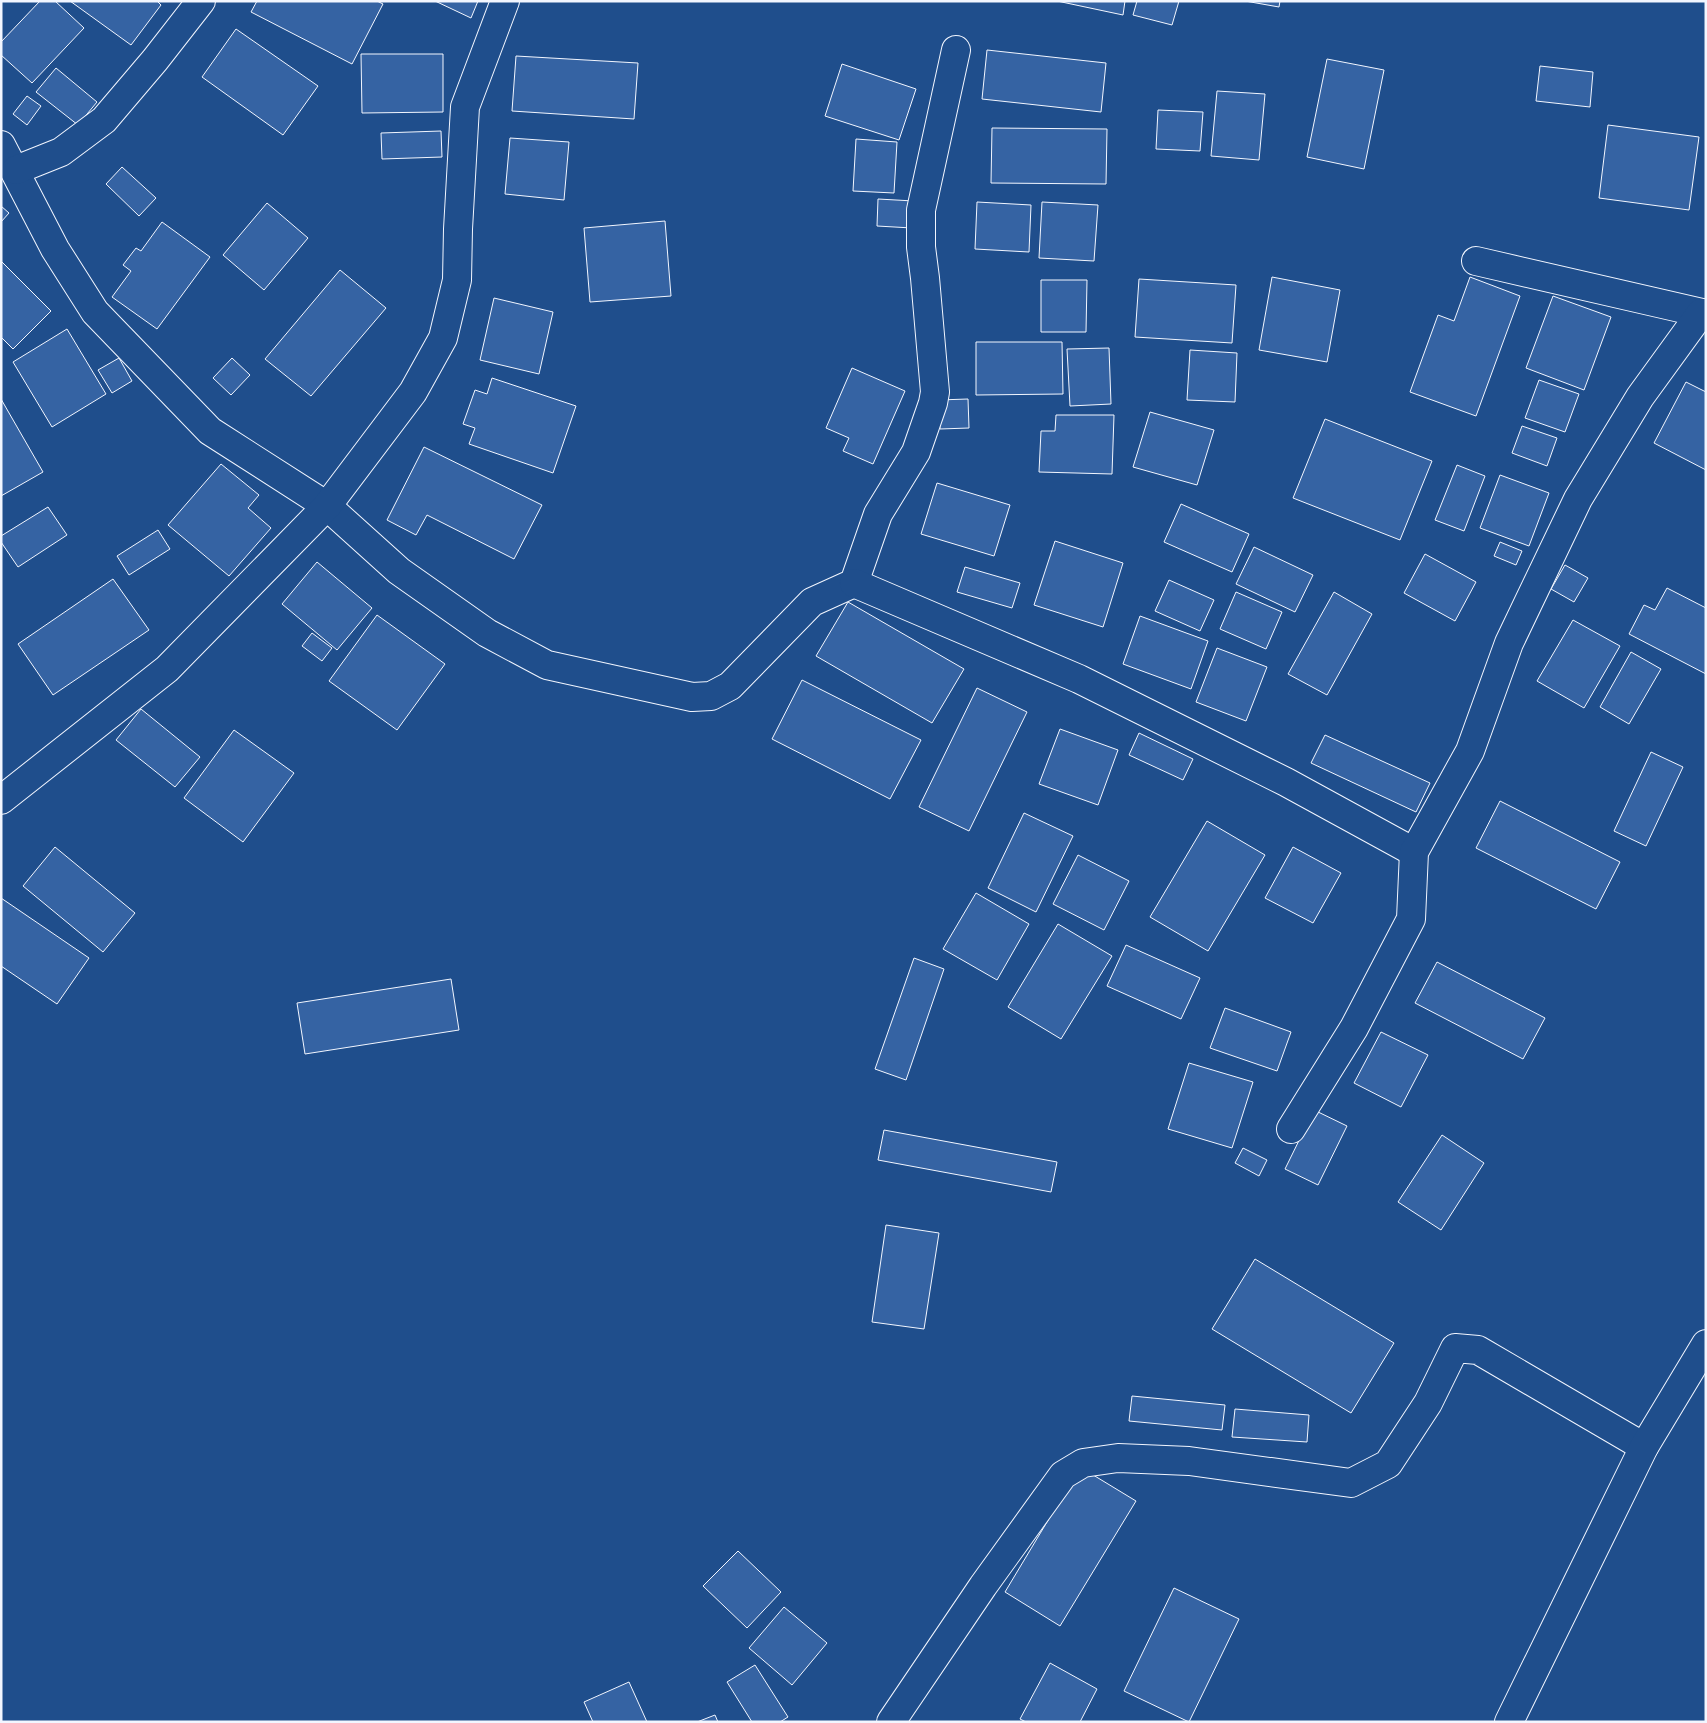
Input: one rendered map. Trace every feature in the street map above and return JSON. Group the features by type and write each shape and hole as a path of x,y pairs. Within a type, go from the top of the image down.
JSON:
{"street":[{"path":"16,170 61,152 104,120 155,60 201,1"},
{"path":"1,800 167,669 327,506 413,392 443,338 457,280 464,106 505,1"},
{"path":"1,145 16,170 55,249 95,312 210,431 327,506 399,571 487,633 547,665 692,697 711,696 730,686 812,602 854,583 878,514 916,452 935,392 921,246 922,210 956,50"},
{"path":"1291,1128 1354,1028 1411,919 1414,852 1470,751 1509,643 1578,499 1640,397 1703,314 1476,261"},
{"path":"854,583 1079,679 1286,782 1414,852"},
{"path":"1509,1722 1644,1447 1706,1344"},
{"path":"891,1722 983,1586 1062,1475 1083,1463 1118,1458 1189,1461 1351,1483 1388,1464 1428,1404 1454,1348 1478,1350 1644,1447"}],"building":[{"path":"40,1 55,1 84,28 32,83 1,55 1,42"},
{"path":"70,1 157,1 161,5 131,45"},
{"path":"257,1 377,1 383,4 352,64 251,12"},
{"path":"435,1 478,1 471,18"},
{"path":"1057,1 1125,1 1123,15"},
{"path":"1137,1 1179,1 1172,25 1133,15"},
{"path":"1245,1 1280,1 1279,7"},
{"path":"236,29 318,86 283,135 202,77"},
{"path":"987,50 1106,63 1101,112 982,99"},
{"path":"361,54 443,54 443,112 362,113"},
{"path":"516,56 638,63 634,119 512,111"},
{"path":"1327,59 1384,70 1364,169 1307,157"},
{"path":"842,64 916,89 899,140 825,116"},
{"path":"1540,66 1593,72 1590,107 1536,101"},
{"path":"56,68 97,102 78,125 36,92"},
{"path":"1217,91 1265,94 1259,160 1211,156"},
{"path":"27,96 41,106 27,125 13,114"},
{"path":"1158,110 1203,112 1200,151 1156,149"},
{"path":"1608,125 1699,137 1689,210 1599,198"},
{"path":"992,128 1107,129 1106,184 991,183"},
{"path":"441,131 442,157 382,159 381,133"},
{"path":"510,138 569,142 564,200 505,194"},
{"path":"856,139 897,142 894,193 853,191"},
{"path":"122,167 156,198 139,216 106,184"},
{"path":"878,199 914,201 912,228 877,226"},
{"path":"977,202 1031,205 1029,252 975,249"},
{"path":"1042,202 1098,205 1094,261 1039,258"},
{"path":"267,203 308,238 264,290 223,255"},
{"path":"1,206 9,213 1,222"},
{"path":"665,221 671,296 590,302 584,228"},
{"path":"162,222 210,257 157,329 112,297 131,271 123,265 136,248 141,251"},
{"path":"1,261 51,311 13,349 1,337"},
{"path":"340,270 386,308 311,396 265,359"},
{"path":"1272,277 1340,290 1327,362 1259,350"},
{"path":"1470,277 1520,296 1476,416 1410,392 1438,315 1454,321"},
{"path":"1139,279 1236,285 1232,343 1135,337"},
{"path":"1041,280 1087,280 1086,332 1041,332"},
{"path":"1553,296 1611,317 1584,390 1526,368"},
{"path":"494,298 553,312 539,374 480,360"},
{"path":"67,329 106,394 52,427 13,362"},
{"path":"976,342 1062,342 1063,394 976,395"},
{"path":"1109,348 1111,404 1070,406 1067,349"},
{"path":"1190,350 1237,353 1235,402 1187,400"},
{"path":"119,358 132,381 112,393 98,370"},
{"path":"232,358 250,375 231,395 213,378"},
{"path":"852,368 905,391 873,464 843,451 849,438 826,428"},
{"path":"492,378 576,406 553,473 469,444 475,428 463,424 475,390 487,394"},
{"path":"1539,380 1579,394 1565,432 1525,418"},
{"path":"1686,382 1706,392 1706,470 1654,443"},
{"path":"1,399 43,472 1,496"},
{"path":"968,399 969,428 940,429 938,400"},
{"path":"1150,412 1214,430 1197,485 1133,467"},
{"path":"1056,415 1114,415 1112,474 1039,472 1041,431 1055,431"},
{"path":"1325,419 1432,461 1400,540 1293,498"},
{"path":"1522,426 1557,438 1547,466 1512,453"},
{"path":"424,447 542,505 514,559 427,515 416,535 387,520"},
{"path":"221,464 259,495 248,508 271,528 229,576 168,525"},
{"path":"1457,465 1485,476 1464,531 1435,520"},
{"path":"1500,475 1549,493 1529,546 1480,528"},
{"path":"937,483 1010,505 994,556 921,534"},
{"path":"1181,504 1249,534 1232,572 1164,542"},
{"path":"48,507 67,535 18,567 1,542 1,536"},
{"path":"158,530 170,549 129,575 117,556"},
{"path":"1055,541 1123,563 1103,627 1034,605"},
{"path":"1500,542 1522,551 1516,565 1494,556"},
{"path":"1254,547 1313,575 1295,612 1236,584"},
{"path":"1425,554 1476,582 1455,621 1404,593"},
{"path":"317,562 372,608 337,650 282,604"},
{"path":"1565,565 1588,578 1574,602 1551,589"},
{"path":"965,567 1020,583 1012,608 957,592"},
{"path":"113,579 149,630 53,695 18,644"},
{"path":"1169,580 1214,600 1200,631 1155,611"},
{"path":"1667,588 1706,608 1706,674 1629,634 1644,605 1655,610"},
{"path":"1236,592 1282,612 1266,649 1220,629"},
{"path":"1334,592 1372,614 1327,695 1288,674"},
{"path":"848,602 964,669 932,723 816,656"},
{"path":"377,615 445,664 397,730 329,681"},
{"path":"1140,616 1208,641 1191,689 1123,664"},
{"path":"1573,620 1620,646 1584,708 1537,681"},
{"path":"312,633 332,648 322,661 302,646"},
{"path":"1217,648 1267,667 1246,721 1196,702"},
{"path":"1631,652 1661,669 1629,724 1600,707"},
{"path":"802,680 921,740 890,799 772,739"},
{"path":"977,688 1027,712 969,831 919,807"},
{"path":"141,709 200,757 175,787 116,740"},
{"path":"1060,729 1118,750 1098,805 1039,784"},
{"path":"234,730 294,773 243,842 184,798"},
{"path":"1139,733 1193,759 1183,780 1129,755"},
{"path":"1325,735 1430,783 1416,812 1311,763"},
{"path":"1651,752 1683,767 1646,846 1614,831"},
{"path":"1500,801 1620,862 1596,909 1476,848"},
{"path":"1024,813 1073,836 1036,912 988,888"},
{"path":"1207,821 1265,855 1208,951 1150,917"},
{"path":"55,847 135,913 103,952 23,886"},
{"path":"1293,847 1341,873 1313,923 1265,898"},
{"path":"1078,855 1129,881 1104,930 1053,904"},
{"path":"976,893 1029,924 997,980 943,949"},
{"path":"1,898 89,958 57,1004 1,966"},
{"path":"1058,924 1112,956 1061,1039 1008,1007"},
{"path":"1126,945 1200,978 1181,1019 1107,986"},
{"path":"914,958 944,969 906,1080 875,1069"},
{"path":"1437,962 1545,1018 1523,1059 1415,1003"},
{"path":"451,979 459,1030 305,1054 297,1003"},
{"path":"1225,1008 1291,1032 1277,1071 1210,1048"},
{"path":"1381,1032 1428,1055 1401,1107 1354,1083"},
{"path":"1189,1063 1253,1082 1232,1148 1168,1129"},
{"path":"1314,1110 1347,1126 1318,1185 1285,1169"},
{"path":"884,1130 1057,1162 1051,1192 878,1160"},
{"path":"1442,1135 1484,1163 1441,1230 1398,1202"},
{"path":"1243,1148 1267,1160 1259,1176 1235,1163"},
{"path":"886,1225 939,1233 924,1329 872,1322"},
{"path":"1255,1259 1394,1343 1351,1413 1212,1329"},
{"path":"1132,1396 1225,1405 1222,1430 1129,1421"},
{"path":"1235,1409 1309,1415 1307,1442 1232,1437"},
{"path":"1080,1467 1136,1501 1060,1626 1005,1592"},
{"path":"738,1551 781,1592 747,1628 703,1586"},
{"path":"1174,1588 1239,1619 1189,1722 1124,1691"},
{"path":"784,1607 827,1643 792,1685 749,1648"},
{"path":"1050,1663 1097,1689 1080,1722 1026,1722 1020,1719"},
{"path":"755,1665 788,1717 780,1722 752,1722 727,1682"},
{"path":"629,1682 647,1722 593,1722 584,1702"},
{"path":"715,1715 718,1722 697,1722"}]}
